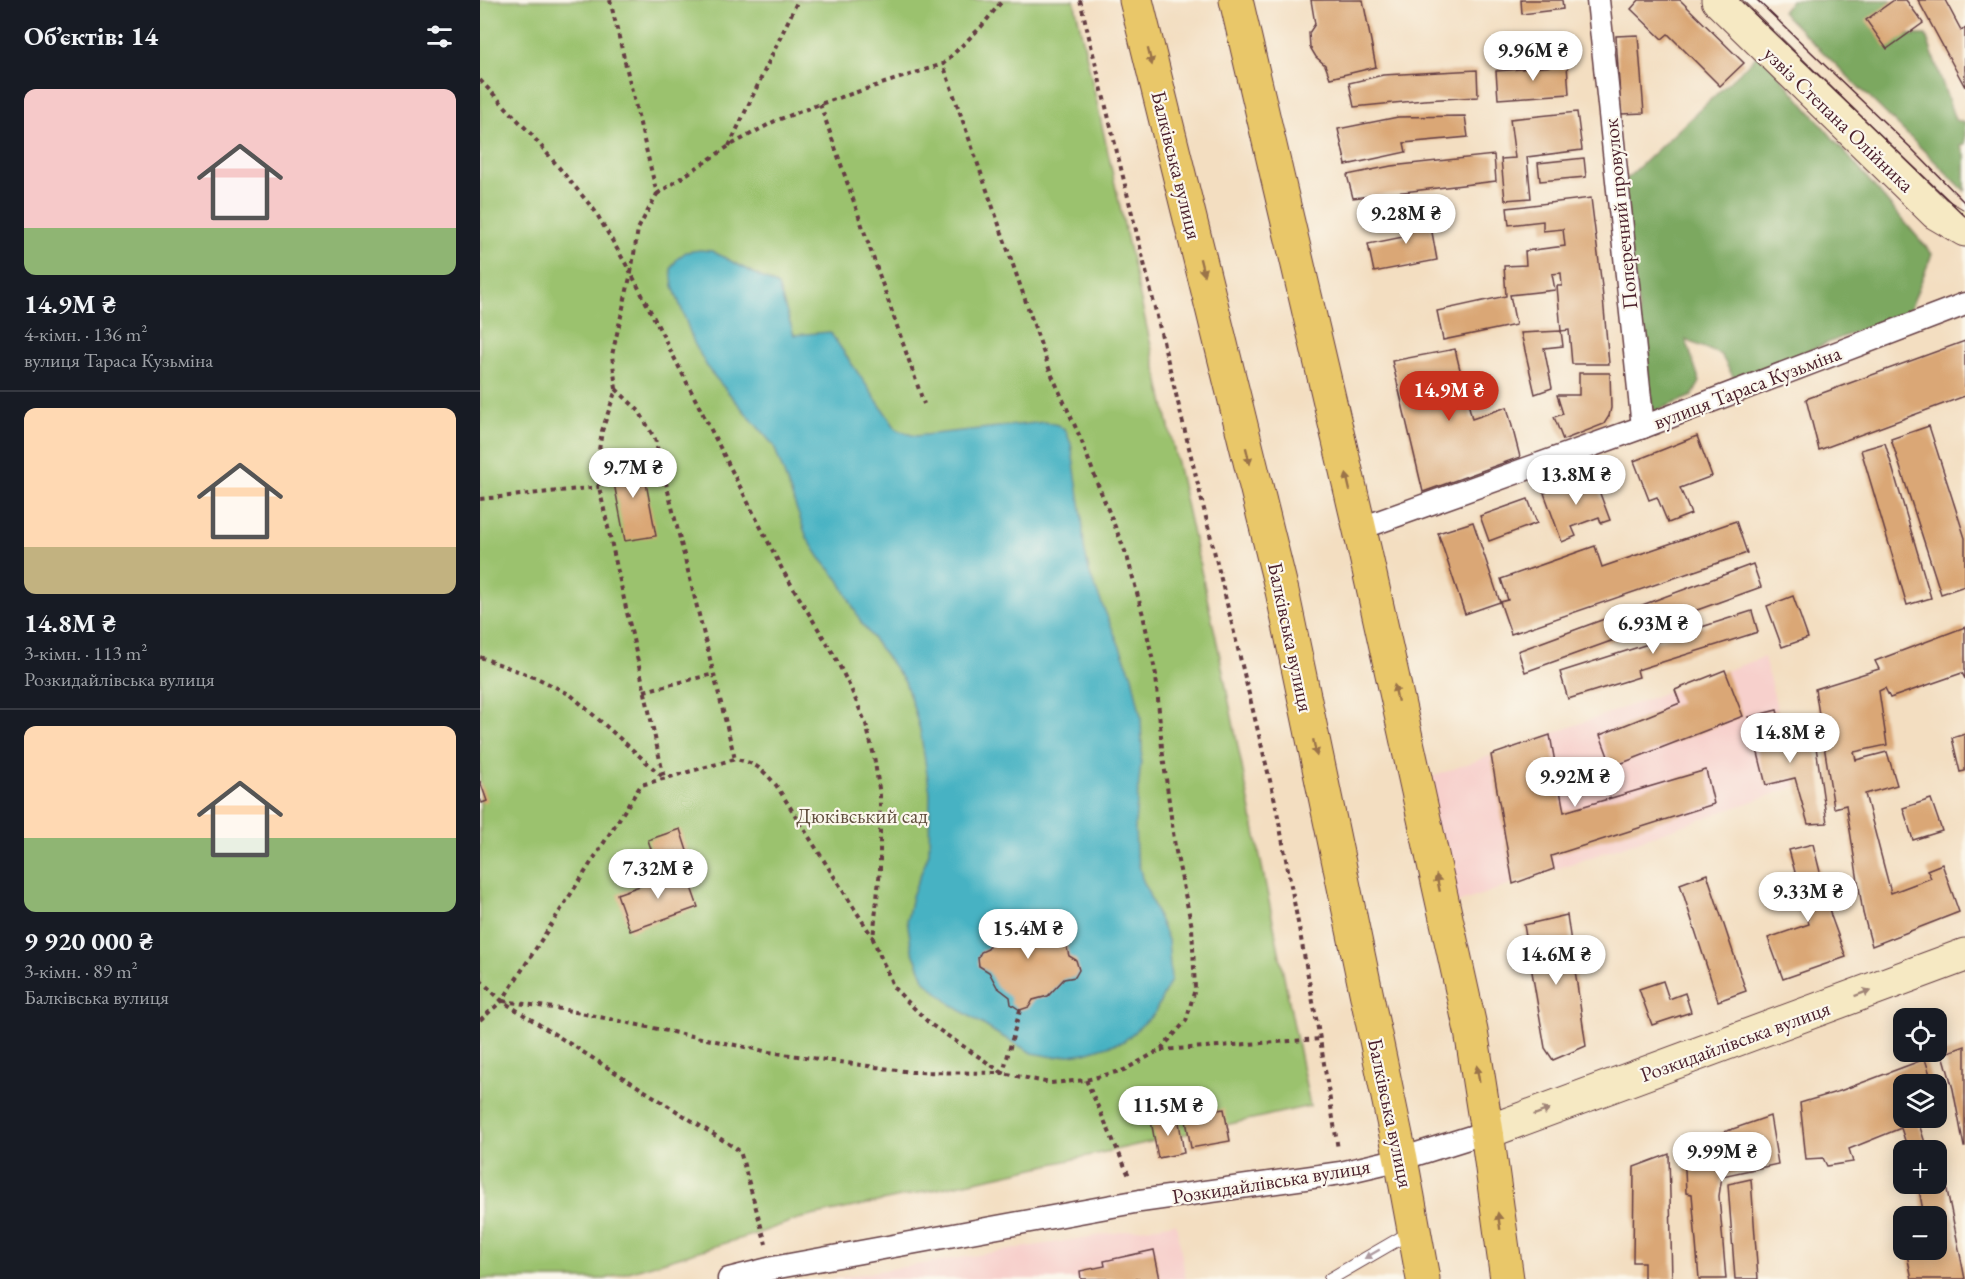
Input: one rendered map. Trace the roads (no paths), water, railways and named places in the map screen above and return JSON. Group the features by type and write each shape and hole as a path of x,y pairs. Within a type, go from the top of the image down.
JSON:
{"main road":[{"name":"Балківська вулиця","path":"1136,0 1282,591 1401,1159 1423,1279"},
{"path":"1236,0 1359,529 1471,1031 1507,1279"}],"street":[{"name":"Поперечний провулок","path":"1598,0 1643,427"},
{"name":"узвіз Степана Олійника","path":"1718,0 1936,213 1965,230"},
{"name":"вулиця Тараса Кузьміна","path":"1359,529 1643,427 1965,304"},
{"name":"Розкидайлівська вулиця","path":"729,1279 773,1268 1140,1201 1341,1173 1401,1159 1487,1132 1965,956"}],"lane":[{"path":"1330,1279 1415,1230"}],"water":[{"path":"712,251 778,286 794,335 830,332 897,430 915,436 1045,422 1058,425 1066,431 1071,444 1082,516 1084,548 1090,575 1132,676 1141,717 1142,750 1135,824 1136,852 1142,878 1168,940 1171,980 1154,1014 1124,1041 1085,1053 1054,1057 1032,1053 952,1005 925,981 912,950 907,920 912,896 929,853 930,792 920,730 913,706 905,682 862,624 839,580 807,538 774,446 709,370 694,343 673,286 671,269 677,259 686,252"}],"tram line":[{"path":"1740,0 1965,216"},
{"path":"1757,0 1965,203"}],"park label":[{"name":"Дюківський сад","path":"862,815"}]}
